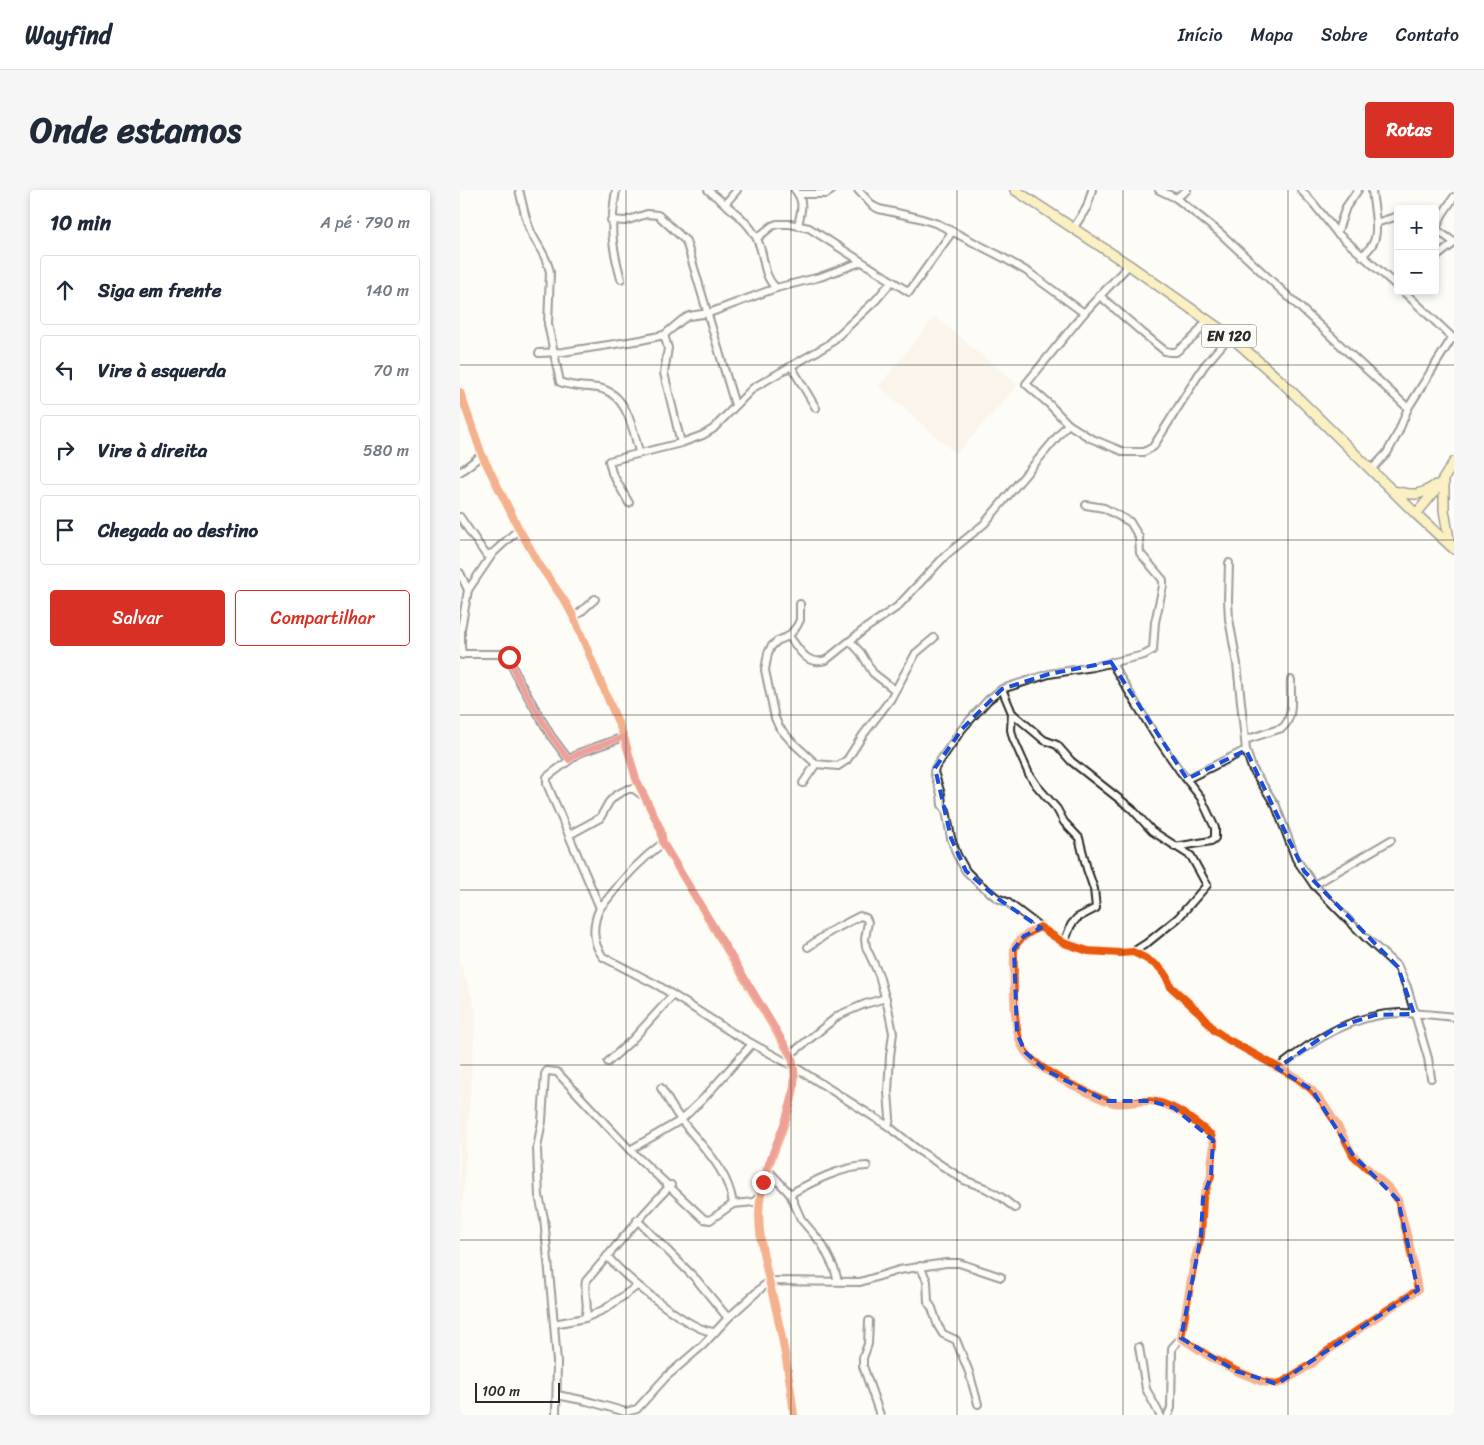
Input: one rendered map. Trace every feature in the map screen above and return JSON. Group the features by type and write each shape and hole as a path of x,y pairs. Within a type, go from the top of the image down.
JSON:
{"main road":[{"name":"EN 120","path":"1015,190 1129,265 1230,336 1283,383 1452,547"},
{"path":"1416,514 1444,479 1454,462"},
{"path":"1393,491 1410,495 1419,494 1444,479"},
{"path":"1444,479 1444,510 1452,547"}],"street":[{"path":"520,190 531,232 540,245 548,265 550,280 548,324 560,382 600,388 611,392 630,417 639,452"},
{"path":"616,190 611,220 613,248 621,279"},
{"path":"708,190 735,213 757,238 767,279 776,288"},
{"path":"725,204 737,190"},
{"path":"796,192 826,194 832,190"},
{"path":"858,190 873,206 879,209 919,218 952,232 1028,272 1084,313"},
{"path":"1073,229 1087,207 1092,190"},
{"path":"1159,190 1176,198 1219,232 1408,408"},
{"path":"1176,198 1187,190"},
{"path":"1301,190 1314,203 1337,233 1394,284"},
{"path":"1337,233 1346,207 1358,190"},
{"path":"1362,256 1374,242 1376,223 1372,190"},
{"path":"796,192 802,204 798,225"},
{"path":"1439,222 1454,197"},
{"path":"611,220 625,221 648,214 658,215 686,240 736,405"},
{"path":"1376,223 1394,217"},
{"path":"757,238 772,226 784,223 798,225 818,233 909,292 952,232"},
{"path":"1439,232 1453,244 1439,255"},
{"path":"539,353 554,353 664,335 689,316 709,313 776,288 820,277 862,262"},
{"path":"1129,265 1084,313 1026,384 1068,424 1090,438 1124,452 1144,452 1153,447 1204,366 1230,336"},
{"path":"629,503 612,473 609,461 698,438 712,429 752,388 828,345 876,300 892,281"},
{"path":"1372,469 1390,448 1408,408 1453,339 1409,295"},
{"path":"1100,296 1165,351 1176,352 1195,336 1207,320"},
{"path":"664,335 668,348 664,373 681,443"},
{"path":"791,366 816,408"},
{"path":"460,392 461,401 482,455 519,529 574,618 624,737 636,779 661,830 663,843 791,1054 795,1067 794,1086 789,1108 767,1169 760,1196 760,1232 796,1415"},
{"path":"789,636 804,657 819,662 826,660 851,642 866,628 897,607 941,559 984,524 1068,424"},
{"path":"460,472 482,455"},
{"path":"1012,713 1044,740 1057,745 1071,761 1132,809 1152,831 1191,856 1208,885 1178,918 1134,952 1088,951 1064,943 1007,902 997,898 977,882 966,871 957,855 934,772 962,729 994,694 1002,689 1049,674 1147,654 1152,650 1155,622 1164,580 1140,553 1139,537 1130,522 1106,508 1086,505"},
{"path":"460,517 486,555 493,553"},
{"path":"519,529 493,553 468,590 461,629 461,655 508,654 518,679 551,736 569,760"},
{"path":"1229,562 1229,620 1237,664 1246,750 1252,768 1276,806 1296,859 1314,885 1366,938 1398,967 1407,987 1428,1058 1431,1078"},
{"path":"460,573 468,590"},
{"path":"574,618 595,600"},
{"path":"800,604 800,620 797,626 789,636 772,647 765,670 774,714 779,727 790,741 816,764 838,766 845,762 895,690 916,653 934,638"},
{"path":"851,642 861,653 873,674 895,690"},
{"path":"1111,662 1155,735 1201,798 1216,833 1215,838 1205,843 1176,848"},
{"path":"1245,740 1286,725 1290,719 1291,680"},
{"path":"1002,689 1012,713 1011,730 1013,738 1029,774 1041,791 1058,809 1064,822 1079,838 1094,888 1096,908 1077,918 1071,926 1064,943"},
{"path":"600,908 547,784 548,777 579,753 624,737"},
{"path":"1187,779 1246,750"},
{"path":"803,783 816,764"},
{"path":"569,835 600,818 612,799 628,789 634,789 640,793 647,802"},
{"path":"1314,885 1391,840"},
{"path":"663,843 635,867 600,908 594,936 599,952 603,957 659,986 752,1044 795,1067 888,1126 918,1150 964,1180 977,1184 1001,1197 1016,1208"},
{"path":"808,947 841,925 860,916 866,918 868,922 865,939 866,947 879,975 893,1033 888,1092 890,1118 888,1126"},
{"path":"1040,927 1024,936 1016,943 1014,949 1017,1033 1025,1052 1045,1070 1106,1101 1124,1104 1151,1101 1174,1108 1211,1135 1214,1140 1211,1176 1203,1198 1201,1236 1194,1262 1181,1338 1172,1348 1171,1408 1168,1415"},
{"path":"1134,952 1159,967 1165,974 1171,987 1200,1013 1214,1030 1297,1078 1312,1090 1323,1103 1353,1155 1390,1189 1398,1200 1409,1242 1418,1290 1326,1352 1313,1363 1277,1384 1263,1382 1236,1372 1181,1338"},
{"path":"608,1062 632,1040 673,995"},
{"path":"791,1054 839,1015 848,1010 886,998"},
{"path":"1278,1068 1337,1028 1375,1015 1400,1013 1454,1017"},
{"path":"630,1150 681,1120 703,1099 752,1044"},
{"path":"556,1415 554,1324 544,1218 539,1196 537,1148 542,1121 545,1074 547,1071 557,1072 630,1150 707,1220 733,1204 754,1202 760,1196"},
{"path":"661,1088 681,1120 719,1166 730,1186 733,1204"},
{"path":"790,1194 820,1177 860,1166 868,1166"},
{"path":"767,1169 790,1194 801,1219 822,1244 838,1281"},
{"path":"585,1318 588,1307 586,1281 670,1186"},
{"path":"638,1220 696,1279 728,1318"},
{"path":"607,1256 637,1286 651,1294 670,1311 704,1331 715,1332"},
{"path":"557,1395 626,1412 637,1409 666,1378 769,1281 860,1282 920,1266 959,1263 1001,1277"},
{"path":"920,1266 928,1281 928,1302 938,1326 943,1334 956,1340 969,1372 978,1404"},
{"path":"554,1324 585,1318 605,1309 637,1286"},
{"path":"869,1321 868,1344 863,1358 863,1366 880,1415"},
{"path":"1139,1347 1146,1389 1160,1415"}],"highlighted area":[{"path":"1111,662 1187,779 1246,750 1304,871 1398,967 1414,1014 1375,1015 1337,1027 1277,1068 1312,1090 1353,1155 1398,1200 1418,1290 1277,1384 1236,1371 1181,1338 1201,1236 1203,1198 1211,1176 1213,1140 1174,1108 1151,1101 1106,1101 1045,1070 1025,1052 1017,1033 1014,949 1024,936 1041,928 997,898 966,871 951,838 935,768 962,729 1002,689 1049,674"}],"shaded area":[{"path":"935,317 1018,385 956,454 879,386"},
{"path":"460,963 476,1010 460,1239"}],"cycle path":[{"path":"460,392 482,455 519,529 574,618 624,737 636,779 661,830 663,843 792,1058 794,1074 790,1108 765,1177 759,1207 759,1222 763,1252 789,1375 794,1415"},
{"path":"1040,927 1064,943 1088,951 1133,952 1145,958 1159,967 1165,974 1171,987 1200,1013 1214,1030 1297,1078 1312,1090 1339,1128 1353,1155 1390,1189 1398,1200 1409,1242 1418,1290 1326,1352 1313,1363 1277,1384 1263,1382 1236,1371 1181,1338 1194,1262 1201,1236 1203,1198 1211,1176 1214,1145 1211,1135 1182,1113 1157,1102 1118,1103 1098,1098 1053,1075 1028,1055 1020,1041 1015,1016 1014,949 1028,933 1040,927"}],"route":[{"path":"509,657 518,679 551,736 569,760 579,753 624,737 636,779 661,830 663,843 791,1054 795,1067 794,1086 789,1108 763,1182"}]}
